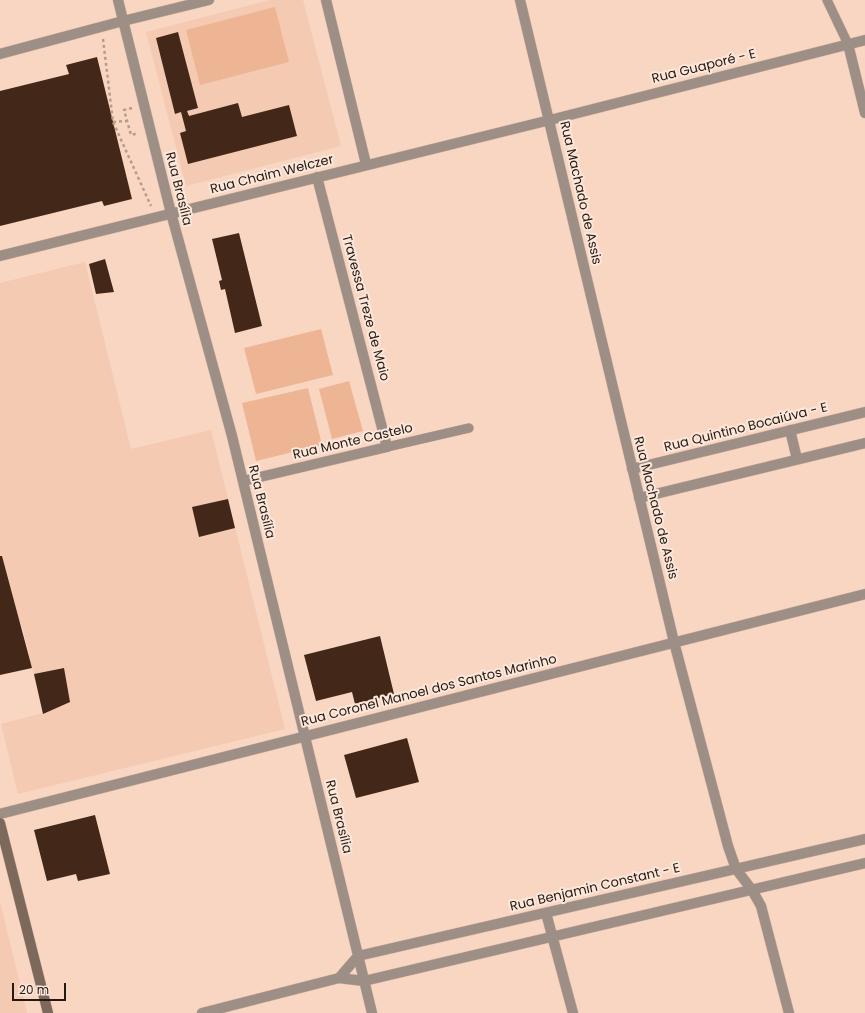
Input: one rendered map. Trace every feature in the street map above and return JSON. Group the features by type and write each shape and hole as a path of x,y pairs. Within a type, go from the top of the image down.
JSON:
{"street":[{"name":"Rua Brasília","path":"118,0 171,213 232,436 372,1013"},
{"path":"0,54 209,0"},
{"path":"326,0 366,164"},
{"name":"Rua Machado de Assis","path":"520,0 674,642 728,846 736,869 752,890 761,906 789,1013"},
{"name":"Rua Guaporé - E","path":"550,120 865,40"},
{"path":"848,44 865,113"},
{"name":"Rua Chaim Welczer","path":"0,256 366,164 550,120"},
{"name":"Travessa Treze de Maio","path":"317,177 388,447"},
{"name":"Rua Quintino Bocaiúva - E","path":"632,469 865,412"},
{"path":"790,430 797,459"},
{"path":"639,498 865,443"},
{"name":"Rua Monte Castelo","path":"243,481 388,447"},
{"name":"Rua Coronel Manoel dos Santos Marinho","path":"0,814 865,594"},
{"path":"0,823 48,1013"},
{"name":"Rua Benjamin Constant - E","path":"358,956 865,839"},
{"path":"202,1013 339,978 364,981 865,863"},
{"path":"546,913 573,1013"},
{"path":"339,978 358,956"}],"lane":[{"path":"827,0 848,44"},
{"name":"Rua Monte Castelo","path":"388,447 469,428"}],"path":[{"path":"101,27 113,122 156,217"},
{"path":"129,109 124,110 131,135 135,134"},
{"path":"113,122 127,121"}],"shaded area":[{"path":"270,0 303,0 341,146 186,186 146,32"},
{"path":"275,7 289,62 200,85 186,30"},
{"path":"85,262 131,449 211,430 285,729 18,794 1,724 43,713 22,626 0,632 0,283"},
{"path":"321,329 333,375 256,394 244,348"},
{"path":"349,381 363,431 332,439 319,389"},
{"path":"308,388 322,445 256,461 242,403"},
{"path":"0,902 14,959 27,1013 0,1013"}],"building":[{"path":"178,32 198,108 187,111 189,116 238,103 242,117 289,105 297,136 188,164 180,133 186,131 181,112 175,114 156,38"},
{"path":"97,57 132,199 104,206 102,201 0,226 0,91 69,74 66,65"},
{"path":"239,233 262,326 235,333 225,289 221,290 219,281 222,280 212,239"},
{"path":"105,259 114,292 96,294 89,264"},
{"path":"228,499 235,528 199,537 192,507"},
{"path":"0,556 2,556 32,668 0,675"},
{"path":"380,636 394,694 355,704 352,692 316,701 304,655"},
{"path":"64,668 70,702 43,714 34,674"},
{"path":"407,738 419,782 356,798 344,755"},
{"path":"95,815 110,874 78,881 76,874 47,881 34,830"}]}
